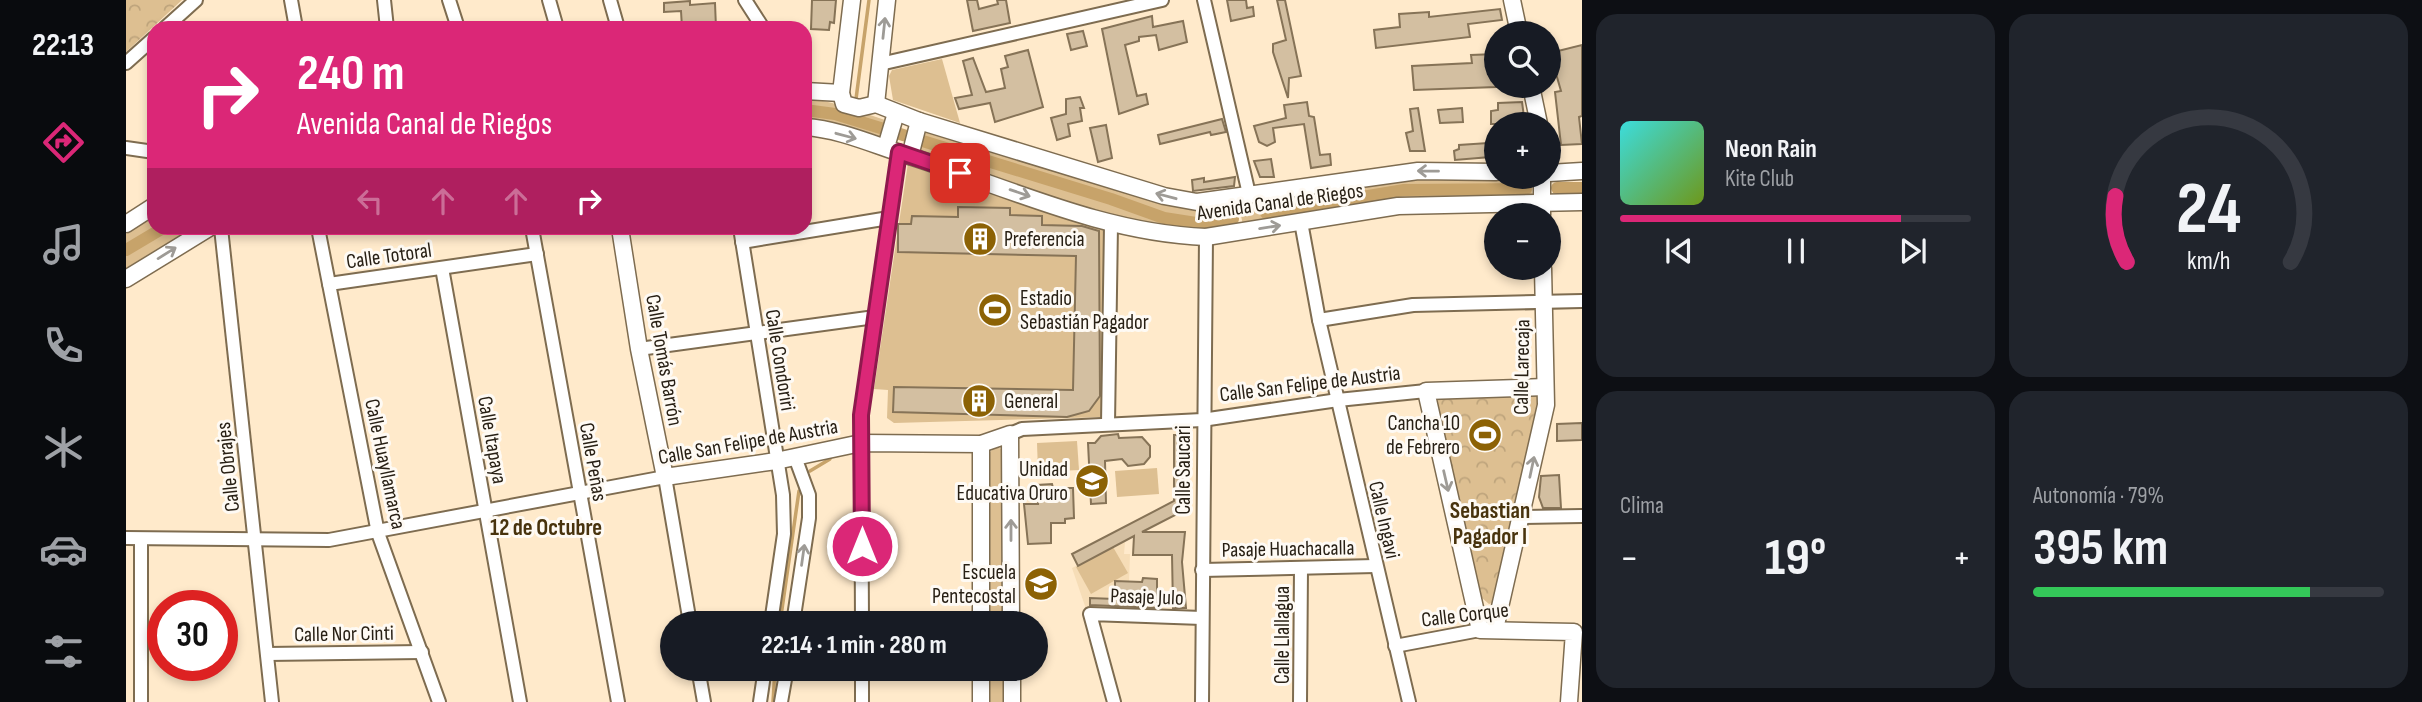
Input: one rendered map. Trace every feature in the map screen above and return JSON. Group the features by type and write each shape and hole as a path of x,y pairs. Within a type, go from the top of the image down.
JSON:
{"street":[{"path":"173,21 196,0"},
{"path":"291,0 295,21"},
{"path":"384,0 386,21"},
{"path":"449,0 456,21"},
{"path":"549,0 555,21"},
{"path":"610,0 616,21"},
{"path":"745,0 758,21"},
{"path":"841,93 852,0"},
{"path":"876,104 887,0"},
{"path":"880,64 1162,0"},
{"path":"1204,0 1249,194"},
{"path":"1512,0 1516,21"},
{"path":"126,63 147,44"},
{"name":"Avenida Canal de Riegos","path":"812,91 841,93 844,104 859,108 876,104 902,137 1111,225 1206,237 1398,206 1484,208"},
{"name":"Avenida Canal de Riegos","path":"812,128 902,137 1197,202 1418,171 1484,172"},
{"path":"862,611 861,415 902,137"},
{"path":"126,148 147,151"},
{"path":"1561,172 1582,171"},
{"name":"Avenida Canal de Riegos","path":"1561,206 1582,202"},
{"path":"126,224 147,210"},
{"path":"812,231 889,218"},
{"name":"Calle Ingavi","path":"1301,222 1319,320 1409,702"},
{"path":"1108,425 1111,225"},
{"path":"126,279 198,235"},
{"name":"Calle Obrajes","path":"222,235 272,702"},
{"name":"Calle Huayllamarca","path":"319,235 378,533 439,702"},
{"name":"Calle Peñas","path":"533,235 618,702"},
{"name":"Calle Tomás Barrón","path":"621,235 639,349 688,611"},
{"name":"Calle Condoriri","path":"741,235 783,495 784,534 773,611"},
{"path":"742,242 785,235"},
{"name":"Calle Saucari","path":"1202,702 1202,420 1206,237"},
{"name":"Calle Totoral","path":"329,284 537,254"},
{"name":"Calle Itapaya","path":"442,268 520,702"},
{"name":"Calle Larecaja","path":"1488,630 1521,517 1546,405 1543,280"},
{"path":"1319,320 1413,304 1582,301"},
{"path":"639,349 875,317"},
{"name":"Calle San Felipe de Austria","path":"126,538 329,540 486,513 579,492 776,461 861,443 981,444 1022,429 1202,420 1338,400 1426,391 1545,387"},
{"path":"1426,391 1488,630"},
{"path":"1010,434 1011,611"},
{"path":"981,444 981,611"},
{"path":"795,457 809,495 809,518 795,611"},
{"path":"1521,517 1582,516"},
{"path":"141,539 141,702"},
{"name":"Pasaje Huachacalla","path":"1202,570 1375,566"},
{"name":"Calle Llallagua","path":"1300,702 1301,568"},
{"name":"Pasaje Julo","path":"1114,702 1090,614 1202,618"},
{"name":"Calle Corque","path":"1395,646 1488,630 1578,632"},
{"path":"1569,702 1577,660 1578,632"},
{"path":"126,647 141,647"},
{"name":"Calle Nor Cinti","path":"267,654 422,652"},
{"path":"700,681 704,702"},
{"path":"760,702 763,681"},
{"path":"781,702 785,681"},
{"path":"862,681 862,702"},
{"path":"981,681 981,702"},
{"path":"1012,681 1012,702"}],"shaded area":[{"path":"1125,542 1124,554 1130,554 1128,610 1086,609 1072,568"}],"green space":[{"path":"126,0 182,0 159,21 147,21 147,32 126,52"},
{"path":"942,59 960,123 893,100 889,76 892,70"},
{"path":"812,100 836,104 888,121 881,141 812,122"},
{"path":"922,129 1186,209 1231,205 1235,228 1198,230 1158,226 1074,207 917,152"},
{"name":"Estadio Sebastián Pagador","path":"908,163 1105,230 1104,417 894,423 887,418 888,390 874,389"},
{"path":"1421,175 1484,177 1484,189 1532,189 1532,197 1243,225 1238,202"},
{"path":"147,220 147,235 188,235 126,274 126,234"},
{"path":"1536,394 1540,403 1495,602 1489,604 1482,598 1436,399 1438,396"},
{"path":"1077,441 1079,470 1038,472 1037,443"},
{"path":"996,446 1003,450 1004,611 989,611 989,453"},
{"path":"1157,468 1159,494 1117,497 1115,471"},
{"path":"1113,547 1128,573 1091,594 1076,567"},
{"path":"989,681 1004,681 1004,702 990,702"}],"building":[{"path":"812,0 836,0 834,23 830,22 829,30 812,29"},
{"path":"967,0 977,0 979,9 998,4 997,0 1006,0 1010,23 973,31"},
{"path":"1227,0 1246,0 1247,8 1253,7 1254,16 1231,21"},
{"path":"1277,0 1285,0 1301,76 1289,78 1288,98 1273,52 1273,44 1286,40"},
{"path":"664,3 715,3 716,21 682,21 681,11 664,12"},
{"path":"1500,9 1502,20 1468,24 1470,37 1376,48 1374,30 1400,27 1399,14 1429,12 1429,17"},
{"path":"1152,16 1153,27 1183,21 1187,42 1159,50 1156,35 1139,37 1139,41 1125,45 1137,96 1146,94 1148,104 1119,114 1102,29"},
{"path":"1083,31 1087,46 1071,50 1067,34"},
{"path":"1582,45 1582,116 1579,117 1582,144 1561,145 1561,112 1557,112 1556,98 1561,98 1561,50"},
{"path":"1028,50 1043,107 995,122 990,103 959,109 955,98 972,95 963,61 973,58 986,92 1005,88 1001,69 1008,67 1005,56"},
{"path":"1484,54 1484,87 1414,90 1412,66 1472,63 1471,55"},
{"path":"1080,97 1084,108 1080,108 1082,121 1068,124 1070,136 1057,140 1051,118 1066,114 1066,99"},
{"path":"1307,102 1309,116 1314,117 1320,155 1330,154 1331,165 1311,168 1304,124 1273,128 1275,142 1267,146 1259,142 1254,126 1286,118 1284,105"},
{"path":"1522,102 1523,112 1491,112 1498,110 1498,103"},
{"path":"1418,108 1425,151 1410,151 1406,133 1413,131 1410,109"},
{"path":"1462,108 1463,122 1440,123 1438,110"},
{"path":"1222,119 1226,132 1211,135 1210,132 1160,144 1158,135"},
{"path":"1106,125 1112,158 1098,162 1090,128"},
{"path":"1484,143 1484,158 1455,160 1454,151 1459,149 1459,145"},
{"path":"1271,159 1274,177 1260,177 1254,161"},
{"path":"1235,177 1234,186 1193,191 1192,180 1204,178 1204,182"},
{"path":"958,207 1010,208 1010,215 1042,216 1042,225 1082,226 1099,231 1100,396 1089,411 1067,417 893,412 894,387 1073,390 1076,256 898,252 898,224 911,224 912,216 958,217"},
{"path":"1582,423 1582,440 1557,441 1557,424"},
{"path":"1118,434 1119,438 1142,437 1150,446 1150,457 1144,464 1128,466 1122,459 1105,461 1106,503 1091,504 1088,443 1095,443 1101,436"},
{"path":"1174,435 1187,435 1187,509 1142,532 1185,532 1182,562 1186,608 1173,608 1172,555 1133,555 1134,536 1078,566 1072,554 1174,501"},
{"path":"1559,475 1561,508 1543,508 1539,497 1541,476"},
{"path":"1052,484 1053,488 1073,488 1074,518 1065,519 1065,523 1051,523 1051,543 1028,544 1024,504 1038,504 1037,485"},
{"path":"1143,578 1157,579 1157,608 1090,605 1090,598 1115,599 1115,581 1142,582"}],"waterway":[{"path":"856,99 869,0"},
{"path":"812,111 835,114 1111,199 1164,218 1196,223 1233,219"},
{"path":"1561,188 1582,188"},
{"path":"1266,213 1404,190 1526,189"},
{"path":"126,250 151,235"},
{"path":"810,471 830,459"},
{"path":"782,611 799,491"},
{"path":"773,702 774,681"}],"place":[{"name":"Preferencia","path":"980,239"},
{"name":"Estadio Sebastián Pagador","path":"995,310"},
{"name":"General","path":"979,401"},
{"name":"Cancha 10 de Febrero","path":"1485,435"},
{"name":"Unidad Educativa Oruro","path":"1092,481"},
{"name":"Escuela Pentecostal","path":"1041,584"}],"district":[{"name":"Sebastian Pagador I","path":"1490,524"},
{"name":"12 de Octubre","path":"546,528"}],"route":[{"path":"862,546 861,415 899,152 960,173"}]}
